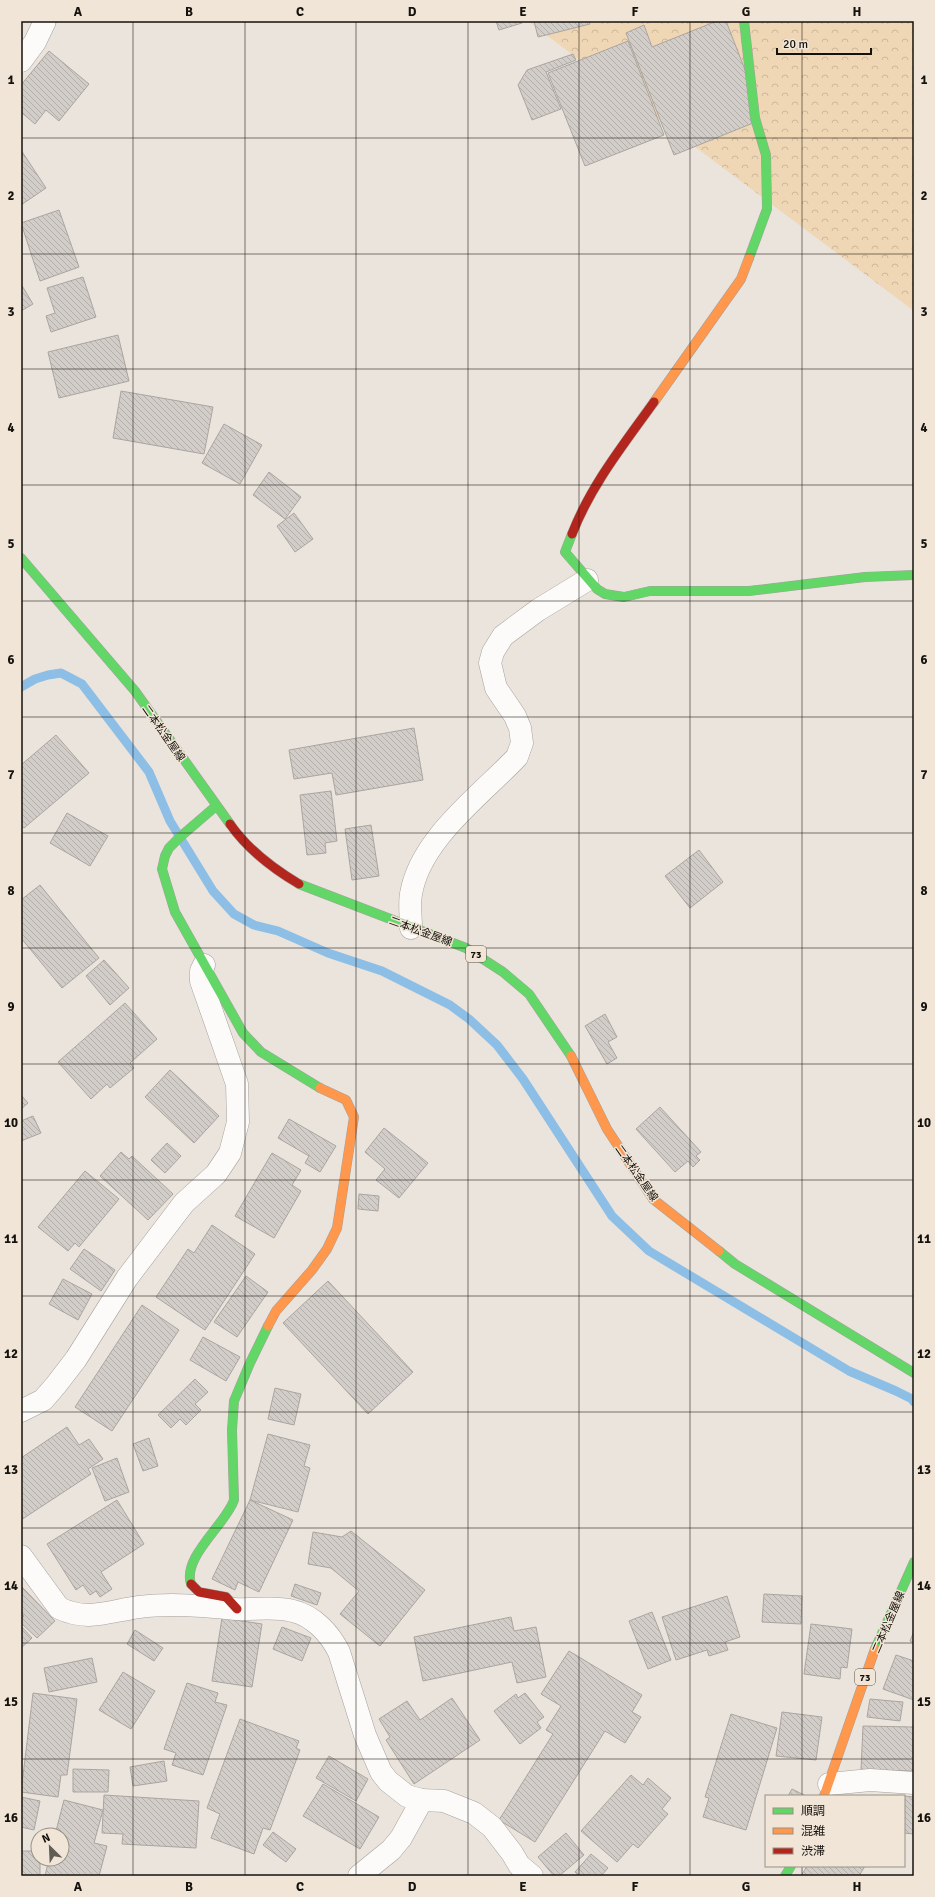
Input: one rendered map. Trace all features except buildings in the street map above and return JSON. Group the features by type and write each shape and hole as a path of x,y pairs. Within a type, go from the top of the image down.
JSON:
{"street":[{"path":"21,61 35,42 45,21"},
{"path":"744,21 755,118 766,156 767,209 741,279 599,480 578,518 565,552 587,580 605,594 624,597 650,591 749,591 865,577 914,575"},
{"name":"二本松金屋線","path":"21,558 135,691 243,842 278,872 305,888 466,948 503,972 529,994 576,1064 607,1129 653,1199 736,1264 914,1373"},
{"path":"411,928 411,894 420,866 450,822 517,757 522,743 520,728 515,716 496,688 490,662 493,652 503,636 538,610 587,580"},
{"path":"216,806 169,848 165,856 162,869 167,890 175,912 243,1033 261,1052 314,1085 346,1100 354,1117 337,1228 327,1249 312,1270 276,1311 247,1370 234,1401 232,1430 234,1500 231,1508 196,1557 189,1573 189,1581 196,1591 217,1597 226,1597 237,1609"},
{"path":"21,1411 43,1400 53,1389 76,1358 127,1278 184,1203 216,1174 230,1153 238,1122 239,1100 237,1084 201,981 204,965"},
{"path":"21,1556 54,1602 59,1608 67,1612 86,1616 147,1607 205,1605 237,1609 260,1607 293,1611 309,1618 324,1630 333,1640 339,1652 365,1735 381,1772 396,1788 407,1796 422,1800 444,1801 474,1813 492,1827 520,1865 532,1876"},
{"name":"二本松金屋線","path":"827,1790 880,1635 914,1562"},
{"path":"827,1790 870,1780 914,1783"},
{"path":"359,1876 391,1850 401,1838 422,1800"},
{"path":"786,1876 790,1867"}],"green space":[{"path":"529,21 914,21 914,311 533,25"}],"waterway":[{"path":"21,687 35,679 61,673 82,684 149,772 170,821 213,891 234,914 254,925 278,931 328,953 382,971 450,1005 469,1019 497,1045 523,1079 612,1216 649,1251 849,1371 896,1391 912,1399 914,1402"}],"traffic: fast":[{"path":"744,21 755,118 766,155 767,209 749,258"},
{"path":"572,534 565,552 597,589 605,594 624,597 650,591 749,591 865,577 914,575"},
{"path":"21,558 135,691 230,824"},
{"path":"216,806 180,837 169,848 165,856 162,869 175,912 243,1033 261,1052 320,1088"},
{"path":"299,884 466,948 503,972 529,994 571,1056"},
{"path":"719,1251 735,1264 914,1373"},
{"path":"191,1584 190,1574 193,1563 234,1500 232,1430 234,1401 268,1326"},
{"path":"875,1649 914,1562"},
{"path":"785,1876 790,1867"}],"traffic: slow":[{"path":"654,402 741,279 749,258"},
{"path":"571,1056 607,1129 653,1199 719,1251"},
{"path":"268,1326 276,1311 312,1270 327,1249 337,1228 354,1117 346,1100 320,1088"},
{"path":"824,1795 875,1649"}],"traffic: jam":[{"path":"572,534 598,482 654,402"},
{"path":"230,824 261,858 279,872 299,884"},
{"path":"191,1584 199,1592 226,1597 237,1609"}]}
